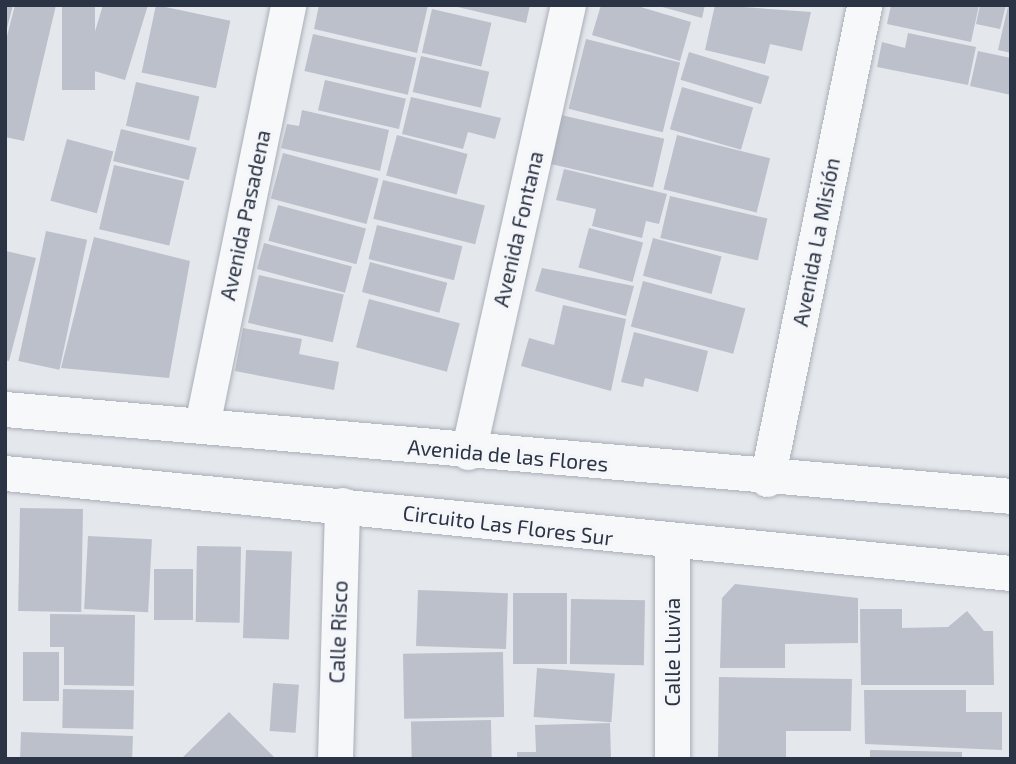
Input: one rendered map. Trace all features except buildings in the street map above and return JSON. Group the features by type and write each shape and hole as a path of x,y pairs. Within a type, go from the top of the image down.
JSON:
{"street":[{"name":"Avenida Pasadena","path":"202,425 288,5"},
{"name":"Avenida Fontana","path":"468,452 568,5"},
{"name":"Avenida La Misión","path":"768,479 864,5"},
{"name":"Avenida de las Flores","path":"5,409 768,479 1011,496"},
{"name":"Circuito Las Flores Sur","path":"5,473 342,505 673,544 1011,573"},
{"name":"Calle Risco","path":"335,759 342,505"},
{"name":"Calle Lluvia","path":"672,759 673,544"}]}
